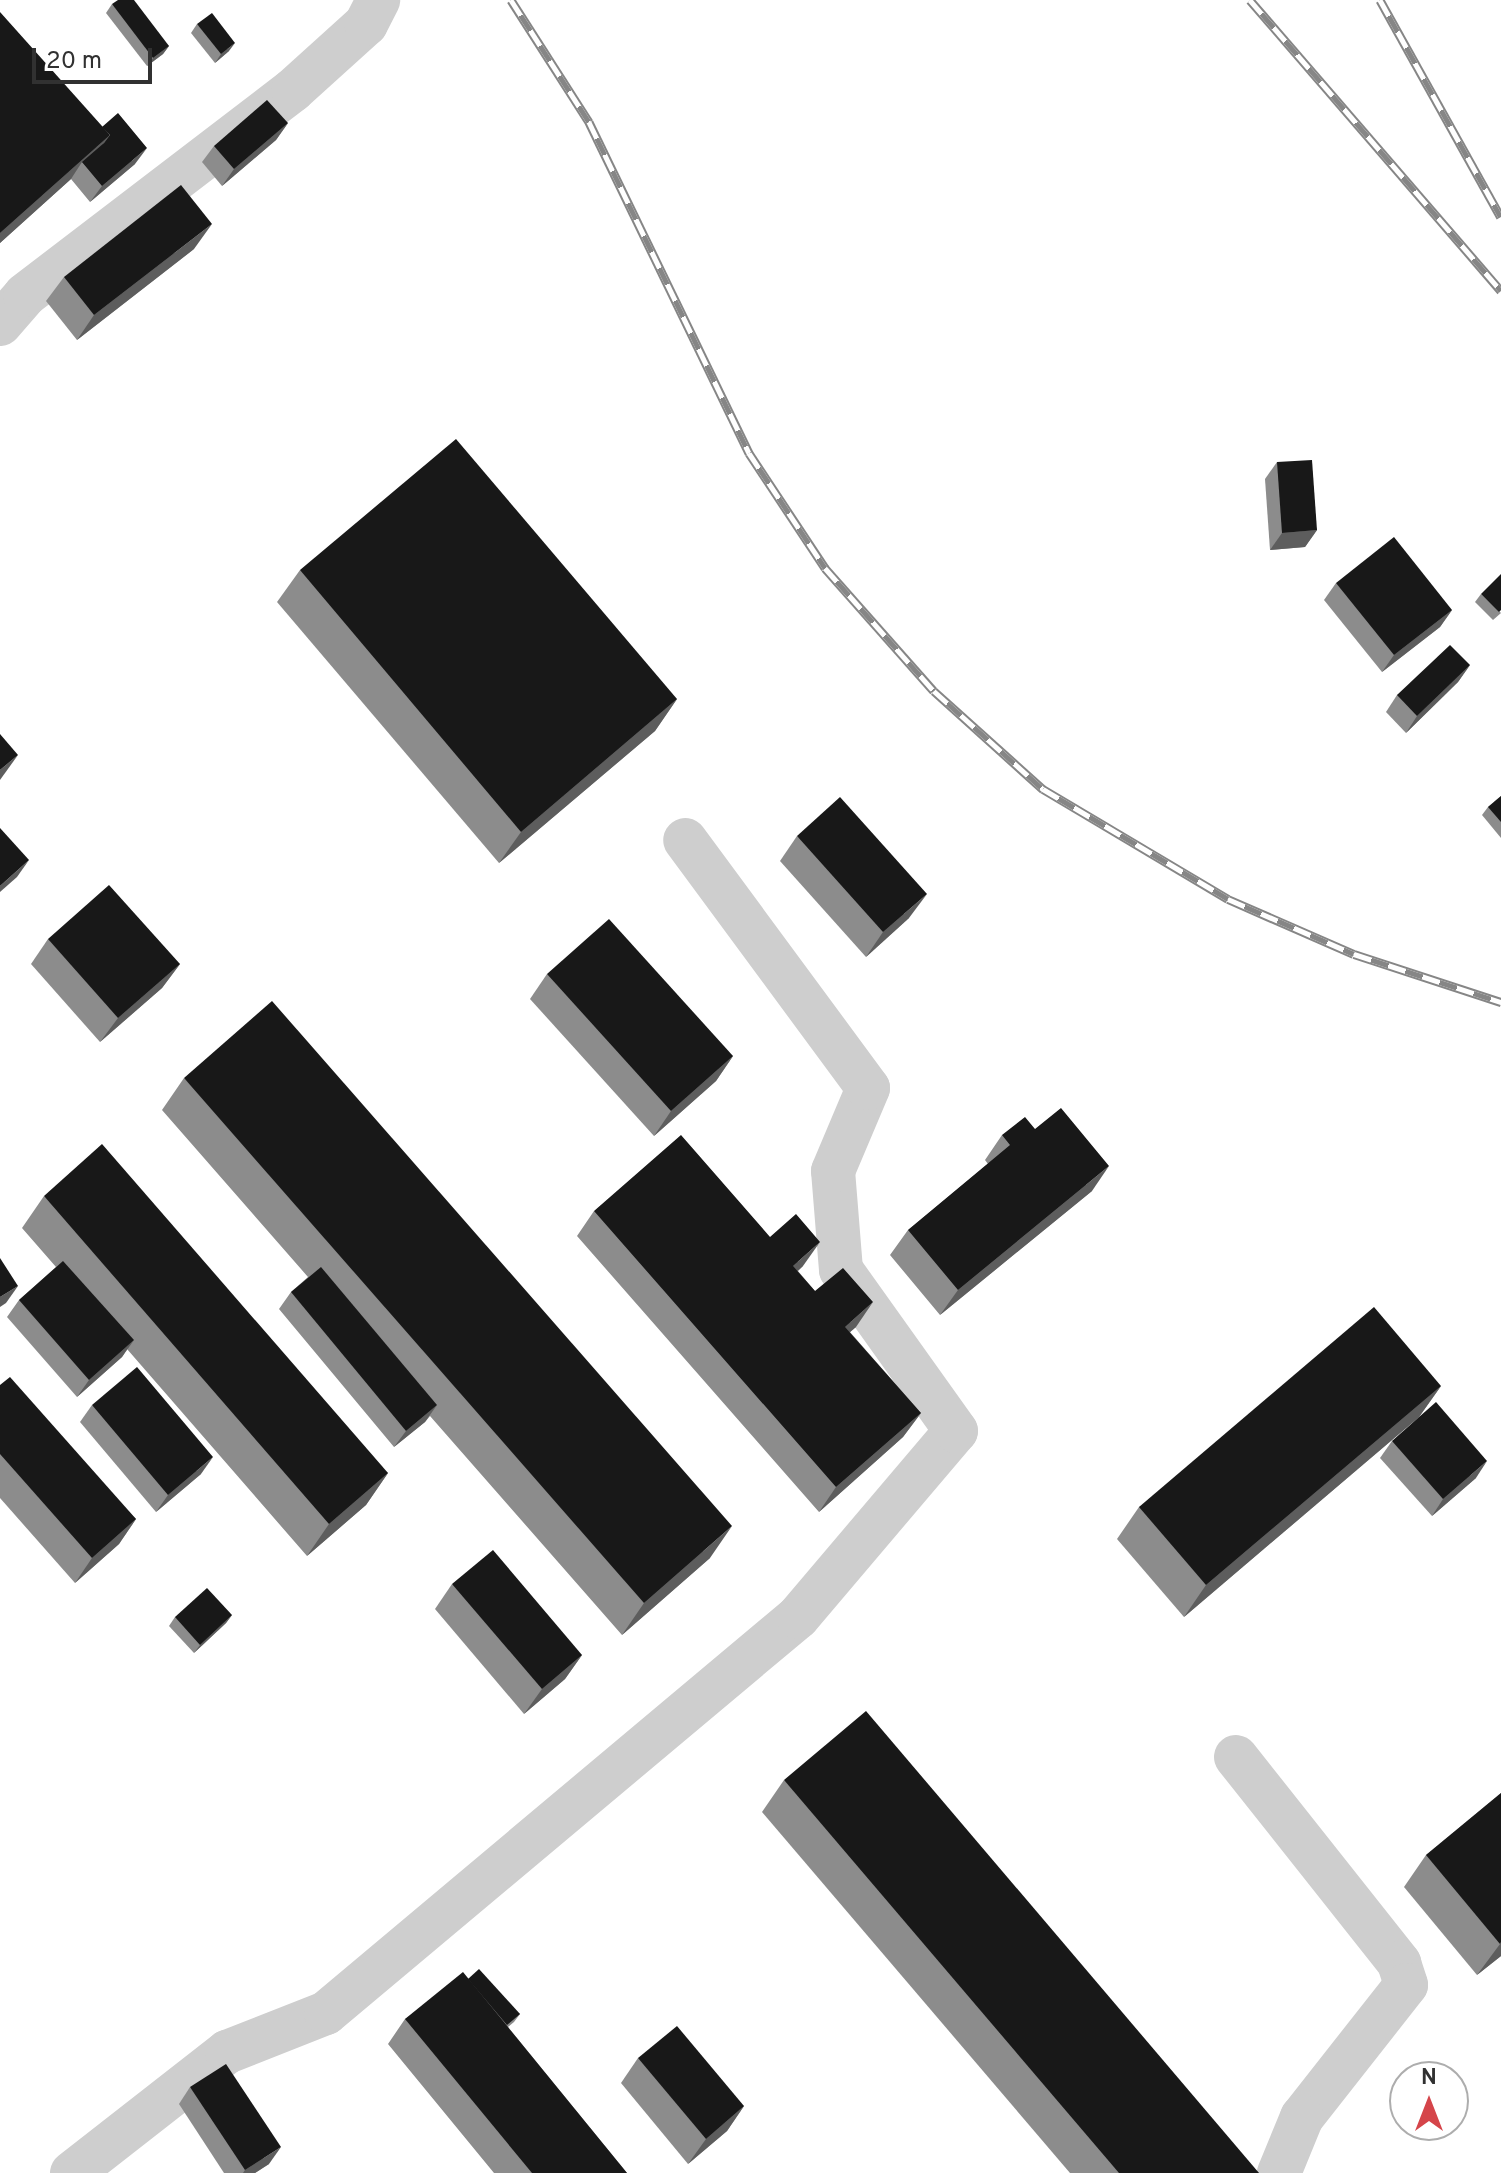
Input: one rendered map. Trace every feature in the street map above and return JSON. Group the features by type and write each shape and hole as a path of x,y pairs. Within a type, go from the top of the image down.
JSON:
{"lane":[{"path":"0,324 25,295 293,90 366,24 378,0"},
{"path":"72,2173 227,2052 326,2013 798,1617 956,1431 841,1270 833,1171 868,1088 685,840"},
{"path":"1236,1757 1399,1963 1406,1985 1302,2117 1279,2173"}],"building":[{"path":"118,0 134,0 169,46 153,58 112,4"},
{"path":"0,12 110,135 0,233"},
{"path":"212,13 235,43 221,54 197,24"},
{"path":"267,100 288,123 234,169 214,146"},
{"path":"118,113 147,148 102,186 82,162 110,135 102,127"},
{"path":"181,185 212,224 94,315 64,277"},
{"path":"456,439 677,699 521,832 300,570"},
{"path":"1312,460 1317,530 1282,533 1277,462"},
{"path":"1394,537 1452,610 1394,655 1336,583"},
{"path":"1501,574 1501,610 1499,612 1481,594"},
{"path":"1450,645 1470,665 1417,716 1397,695"},
{"path":"0,734 18,755 0,770"},
{"path":"1501,796 1501,822 1488,807"},
{"path":"840,797 927,894 883,932 797,836"},
{"path":"0,828 29,860 0,886"},
{"path":"109,885 180,964 118,1018 48,939"},
{"path":"609,919 733,1056 671,1111 547,974"},
{"path":"272,1001 732,1526 644,1603 184,1078"},
{"path":"1061,1108 1109,1166 958,1290 908,1230 1010,1145 1002,1135 1025,1117 1035,1129"},
{"path":"681,1135 770,1237 796,1214 820,1242 793,1266 815,1291 843,1268 873,1302 845,1327 921,1413 836,1487 594,1211"},
{"path":"102,1144 388,1473 329,1524 44,1196"},
{"path":"0,1258 18,1286 0,1297"},
{"path":"63,1261 134,1340 89,1380 19,1300"},
{"path":"321,1267 437,1405 406,1431 291,1292"},
{"path":"1374,1307 1441,1386 1206,1585 1139,1507"},
{"path":"137,1367 213,1457 168,1495 92,1405"},
{"path":"10,1377 136,1519 92,1558 0,1454 0,1385"},
{"path":"1436,1402 1487,1461 1443,1499 1392,1441"},
{"path":"493,1550 582,1655 542,1689 452,1584"},
{"path":"207,1588 232,1615 200,1645 175,1617"},
{"path":"866,1711 1259,2173 1119,2173 784,1780"},
{"path":"1501,1793 1501,1942 1500,1944 1426,1855"},
{"path":"479,1969 520,2014 507,2025 468,1979"},
{"path":"463,1972 627,2173 532,2173 405,2019"},
{"path":"677,2026 744,2106 706,2139 638,2058"},
{"path":"226,2064 281,2147 245,2170 190,2087"}],"railway":[{"path":"511,0 589,122 749,453 825,568 934,691 1043,789 1228,899 1354,954 1501,1002"},
{"path":"1250,0 1501,291"},
{"path":"1380,0 1501,217"}]}
